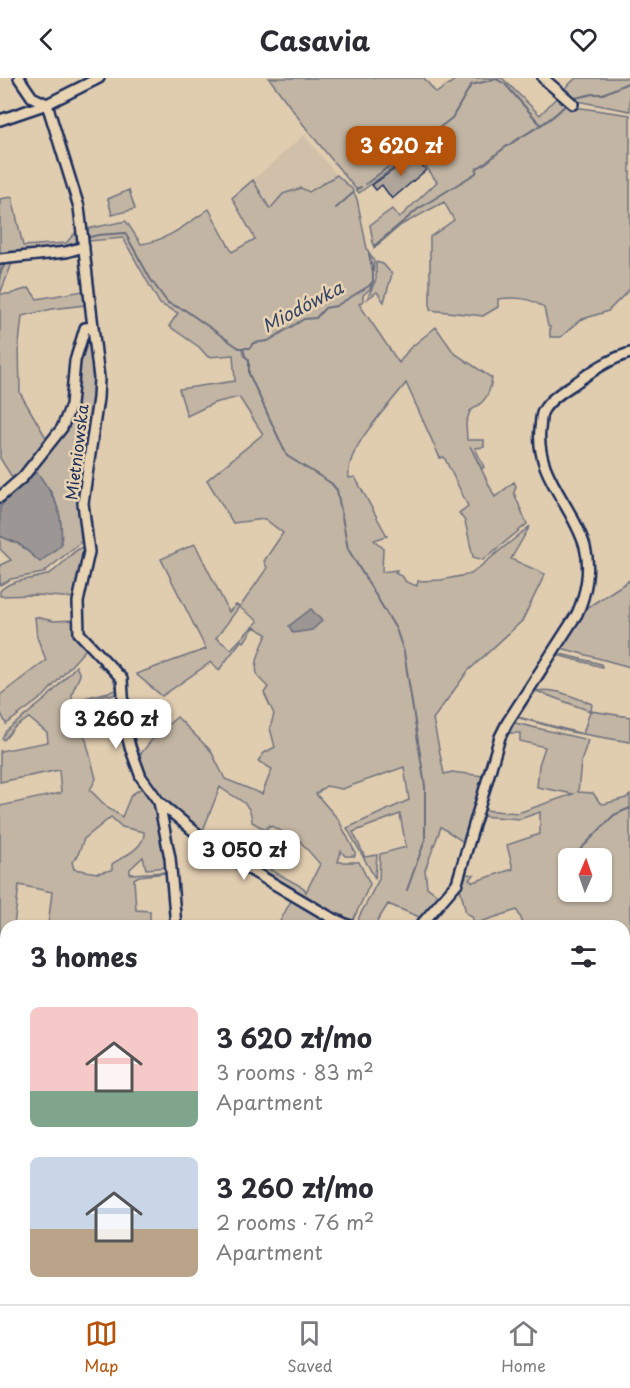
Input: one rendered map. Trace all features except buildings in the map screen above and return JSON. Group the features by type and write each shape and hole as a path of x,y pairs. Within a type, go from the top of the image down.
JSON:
{"street":[{"path":"19,78 32,97 47,104"},
{"path":"0,120 47,104 99,78"},
{"path":"543,78 573,104"},
{"name":"Mietniowska","path":"47,104 79,207 99,378 83,503 89,552 78,602 77,629 91,649 122,679 125,727 130,747 141,777 159,802"},
{"path":"0,259 66,252 84,247"},
{"path":"0,497 23,477 62,428 71,405 77,354 85,328 93,327"},
{"path":"425,920 457,883 500,737 578,614 583,602 588,566 586,549 576,522 541,460 539,436 542,412 565,389 606,363 630,353"},
{"path":"159,802 169,851 175,920"},
{"path":"159,802 212,846 337,920"}],"shaded area":[{"path":"269,78 424,78 436,93 458,78 502,78 540,115 559,95 574,107 630,115 630,289 608,311 580,320 561,337 550,337 550,327 544,308 522,299 498,299 498,307 483,316 430,310 430,237 454,220 444,202 401,225 374,248 370,225 392,209 399,218 437,182 415,151 359,193"},
{"path":"576,78 630,78 630,111 577,101 563,90"},
{"path":"304,135 337,175 270,210 253,180"},
{"path":"337,175 352,189 357,199 367,249 374,261 373,281 370,289 363,295 363,301 359,304 399,363 409,349 436,327 454,353 492,378 486,398 470,411 466,423 467,440 484,440 484,447 475,448 484,467 482,469 470,446 495,497 514,482 516,486 514,493 527,524 483,560 473,557 465,521 459,513 468,506 444,457 440,458 406,383 360,441 349,467 349,478 355,477 387,536 374,540 383,548 382,572 397,570 395,573 403,577 406,582 417,586 418,581 441,580 471,574 530,526 511,559 545,574 522,621 468,671 433,719 444,774 452,772 483,776 495,740 465,843 441,827 425,870 427,887 440,897 424,919 388,904 378,920 359,920 379,879 380,854 406,847 400,814 353,832 365,857 377,855 375,878 347,828 409,800 404,767 342,789 326,786 316,794 338,819 355,852 355,856 345,856 341,851 338,862 359,862 370,884 353,920 344,920 260,871 267,859 270,861 271,870 304,888 306,892 320,864 299,840 269,825 266,830 252,822 251,814 245,804 220,787 202,833 160,801 163,838 160,841 161,845 167,846 169,867 146,869 143,857 130,869 130,874 166,872 169,873 169,876 166,873 139,876 134,879 136,910 150,911 150,920 49,920 52,892 19,885 15,920 0,920 0,806 61,793 59,770 0,782 0,751 48,742 47,733 29,718 14,728 4,740 2,738 6,731 47,698 76,666 80,675 72,693 72,701 117,690 112,676 98,665 103,662 119,680 119,693 72,704 73,713 86,740 96,779 90,790 108,808 122,817 131,795 148,784 131,744 126,682 130,720 139,756 154,737 177,717 211,751 225,779 262,794 272,769 258,761 264,753 275,747 270,728 274,714 264,693 268,687 256,671 267,634 254,627 219,670 211,662 162,696 136,674 206,649 161,559 195,544 229,612 236,605 240,607 267,568 264,561 283,533 265,519 233,523 207,480 263,434 239,397 214,403 187,416 179,389 235,381 233,355 208,357 199,347 169,326 178,313 160,304 123,238 88,241 86,229 126,221 141,244 168,236 209,209 232,252 255,239 232,198 253,180 270,209 283,194 301,188 309,192","holes":["239,607 258,621 231,649 216,638","111,817 122,827 144,832 143,838 133,851 112,864 112,870 97,873 74,869 72,862 77,857 84,839"]},
{"path":"129,190 135,209 112,215 108,199"},
{"path":"12,197 23,246 66,243 77,231 81,245 0,257 0,199"},
{"path":"0,261 13,261 0,294"},
{"path":"376,262 383,264 392,274 384,302 377,292 367,299 376,279"},
{"path":"29,288 37,299 83,291 85,305 22,316 19,344 20,393 48,441 15,482 0,458 0,294 10,294"},
{"path":"86,331 89,332 93,384 81,488 82,541 43,573 11,579 0,585 0,565 11,560 0,549 0,536 19,544 40,561 61,544 59,514 48,487 21,483 0,507 0,500 55,444 68,422"},
{"path":"37,472 57,506 62,534 61,545 40,562 19,544 0,536 0,507 21,483"},
{"path":"85,546 76,598 36,595 0,596 0,591 10,584 51,573 79,548"},
{"path":"630,580 630,667 561,648 585,605 585,609"},
{"path":"311,609 322,621 312,630 293,633 289,626"},
{"path":"35,617 54,621 74,620 74,631 86,649 44,696 6,724 0,711 0,695 46,660 37,637"},
{"path":"556,653 601,664 602,667 557,655 530,699 528,697"},
{"path":"550,690 565,694 592,704 591,711 630,717 630,742 571,732 516,717 523,704 527,704 518,717 583,734 590,711 536,691"},
{"path":"511,722 588,740 581,762 578,792 593,793 600,803 604,804 630,795 630,920 522,920 517,910 486,920 473,920 472,916 466,913 460,888 461,873 474,875 469,879 473,882 513,869 507,845 540,834 540,812 520,819 481,816 485,795 490,794 487,796 484,810 518,813 573,794 537,787 539,765 545,747 520,741 520,733 506,733"},
{"path":"292,899 335,920 281,920"}],"waterway":[{"path":"366,184 452,118 471,85 496,79 505,84 540,124"},
{"name":"Miodówka","path":"571,99 603,94 630,82"},
{"name":"Miodówka","path":"374,246 418,209 476,173 477,168 544,123 567,103"},
{"path":"357,189 361,187"},
{"path":"336,208 353,193"},
{"name":"Miodówka","path":"86,238 125,233 151,280 168,303 185,310 239,348 250,348 253,343 268,341 304,319 316,318 325,308 336,306 369,286 373,281 369,254"},
{"name":"Miodówka","path":"41,250 69,246 79,241"},
{"name":"Miodówka","path":"0,274 5,263"},
{"path":"243,348 249,360 249,374 287,456 331,483 337,490 348,549 396,629 404,652 425,786 425,840 407,890"},
{"path":"582,848 614,815 630,808"}]}
